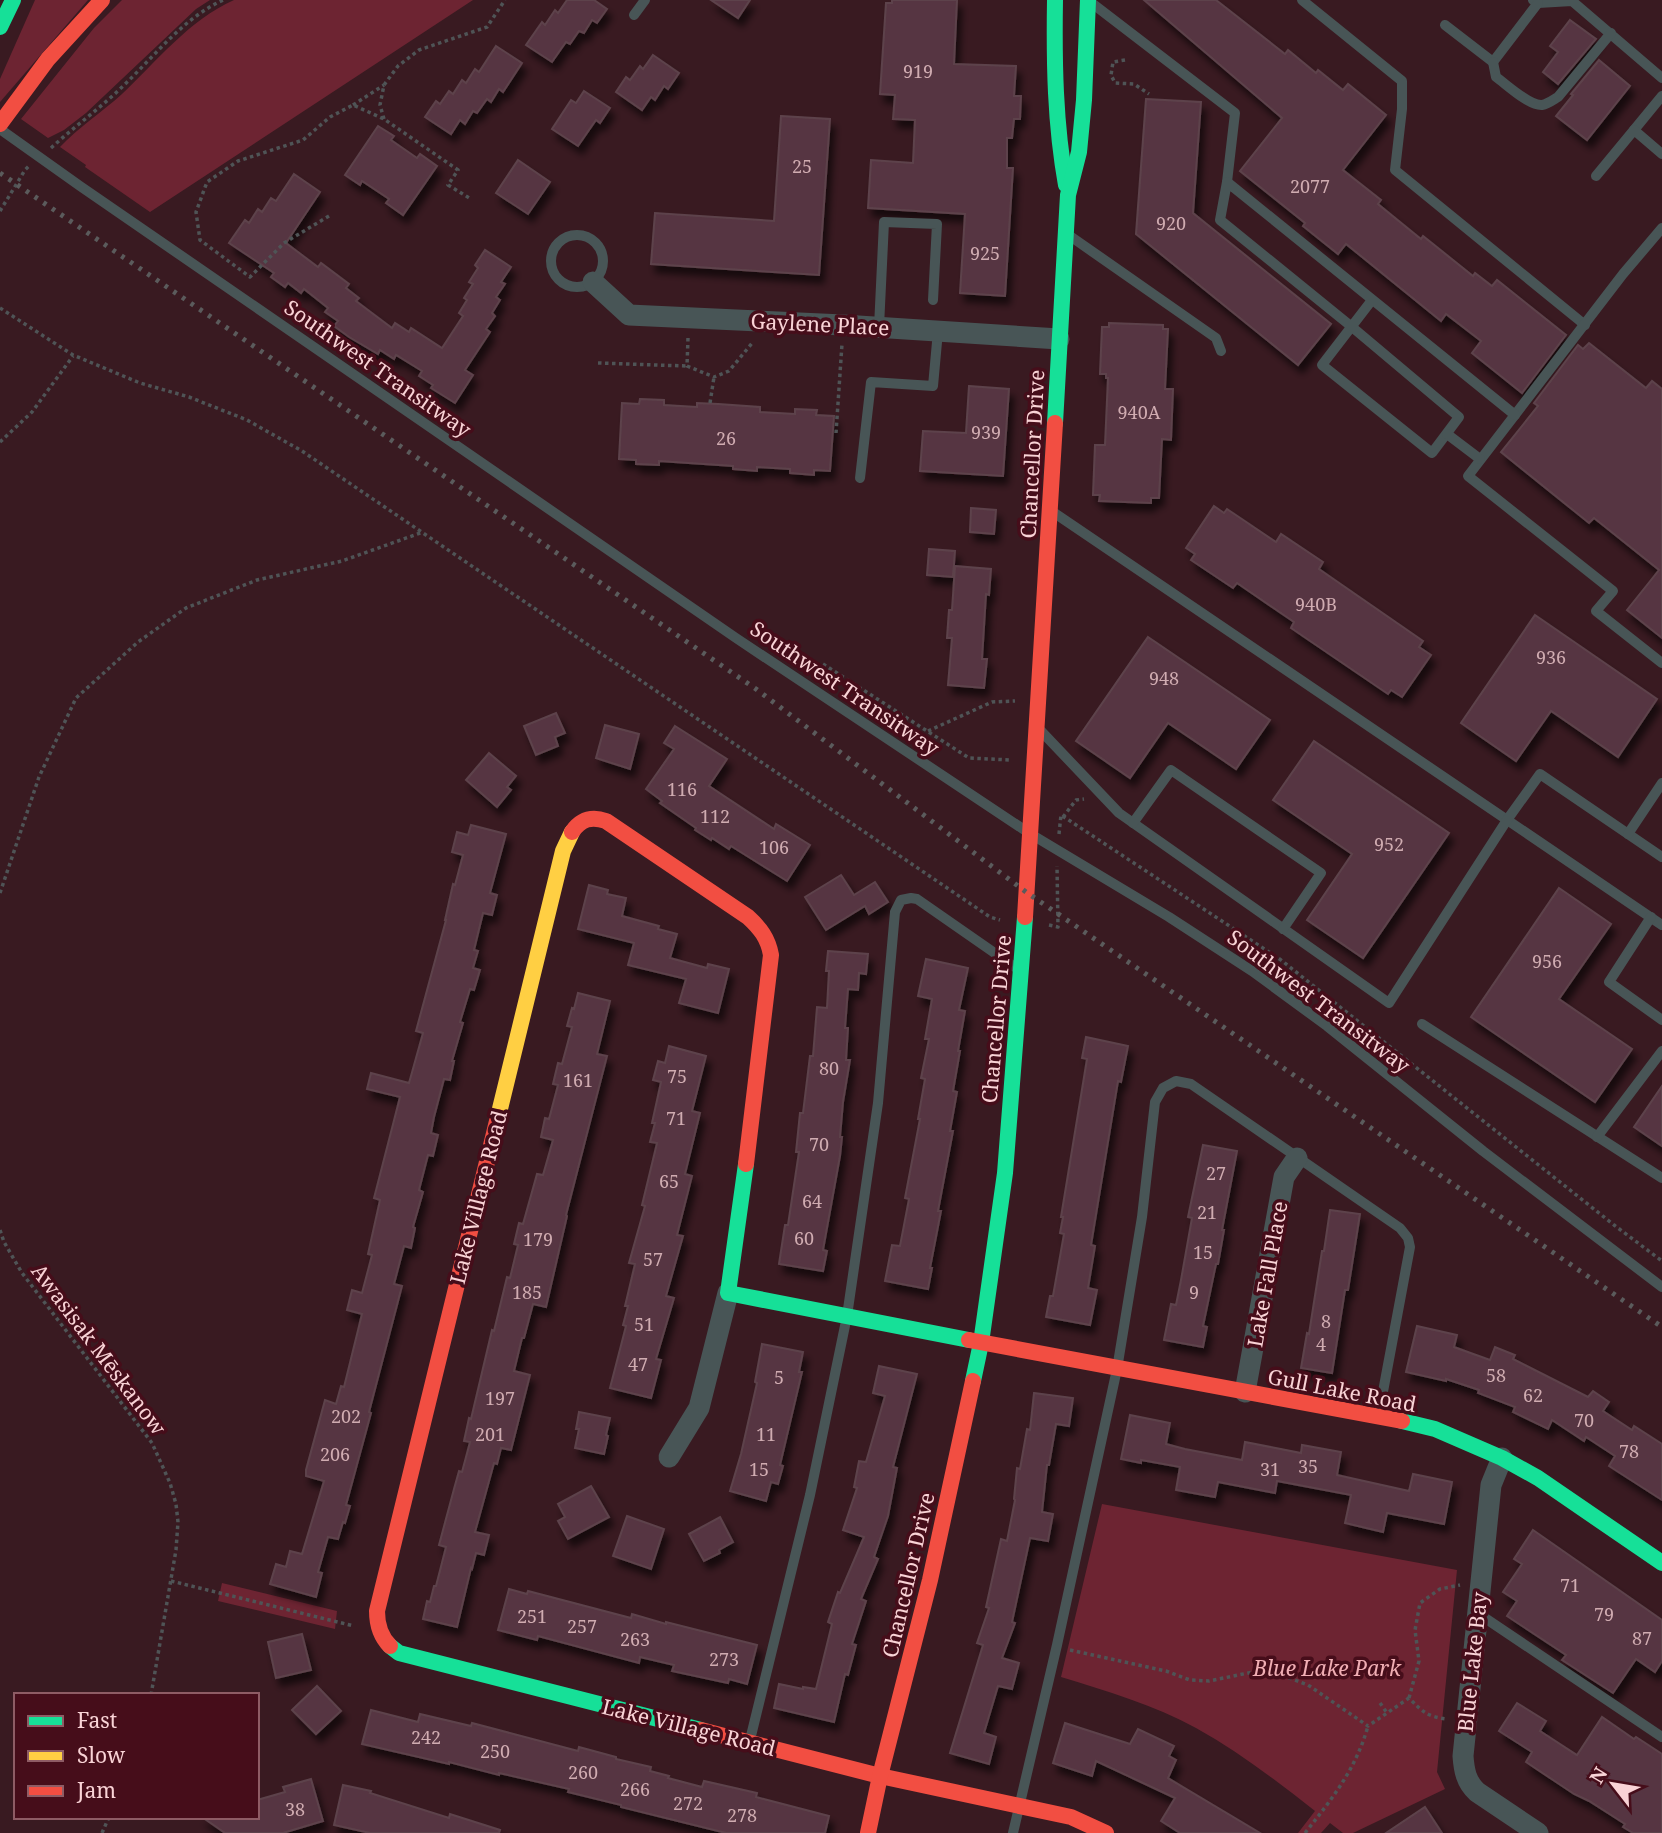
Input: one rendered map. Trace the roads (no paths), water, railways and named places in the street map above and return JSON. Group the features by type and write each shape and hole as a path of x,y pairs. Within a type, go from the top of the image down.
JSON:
{"street":[{"path":"0,27 12,0"},
{"path":"0,126 50,55 102,0"},
{"name":"Chancellor Drive","path":"1055,0 1059,152 1068,195"},
{"name":"Chancellor Drive","path":"868,1833 930,1580 981,1343 1005,1173 1021,971 1068,195 1079,152 1088,0"},
{"name":"Gaylene Place","path":"593,282 629,314 1059,339"},
{"name":"Lake Village Road","path":"669,1457 699,1408 728,1293 751,1124 770,945 765,934 748,917 606,821 594,818 570,832 563,851 377,1611 378,1632 385,1643 399,1653 880,1776 1071,1817 1106,1833"},
{"name":"Lake Fall Place","path":"1245,1392 1284,1177 1297,1158"},
{"path":"728,1293 981,1343"},
{"name":"Gull Lake Road","path":"981,1343 1379,1416 1435,1429 1502,1458 1538,1478 1662,1563"},
{"name":"Blue Lake Bay","path":"1502,1458 1491,1485 1462,1756 1469,1785 1538,1833"}],"lane":[{"path":"634,15 645,0"},
{"path":"1088,0 1235,113 1220,220 1352,327 1459,418 1432,453 1322,365 1352,327 1372,300"},
{"path":"1302,0 1402,81 1402,109 1395,170 1585,325"},
{"path":"1493,62 1536,2 1572,1 1662,78"},
{"path":"1445,25 1493,62 1496,77 1534,104 1542,105 1558,96 1611,33"},
{"path":"1596,176 1662,96"},
{"name":"Southwest Transitway","path":"0,126 80,186 736,638 1029,833 1169,917 1252,971 1327,1026 1493,1159 1662,1287"},
{"path":"1634,130 1662,154"},
{"path":"1227,183 1515,415"},
{"path":"879,327 884,222 937,224 933,300"},
{"path":"1662,228 1623,274 1468,476 1613,591 1596,611 1662,663"},
{"path":"1066,233 1216,338 1221,351"},
{"path":"578,235 594,241 600,248 603,267 593,282 574,288 558,280 550,263 554,247 560,241 578,235"},
{"path":"860,478 871,382 933,386 939,331"},
{"path":"1447,434 1480,459"},
{"path":"1050,511 1662,925"},
{"path":"1036,727 1119,813 1389,1003 1507,820 1540,774 1662,858"},
{"path":"1133,823 1171,770 1321,873 1283,929"},
{"path":"1628,834 1662,783"},
{"path":"749,1742 810,1495 847,1317 878,1103 895,912 901,900 917,899 1021,971"},
{"path":"1651,917 1609,982 1662,1020"},
{"path":"1422,1024 1662,1178"},
{"path":"1597,1137 1662,1051"},
{"path":"1013,1833 1117,1369 1142,1217 1156,1102 1163,1088 1176,1081 1191,1084 1400,1228 1408,1238 1410,1247 1379,1416"},
{"path":"1476,1612 1662,1737"}],"railway":[{"path":"0,173 756,689 1026,892 1662,1327"}],"park label":[{"name":"Blue Lake Park","path":"1327,1668"}]}
